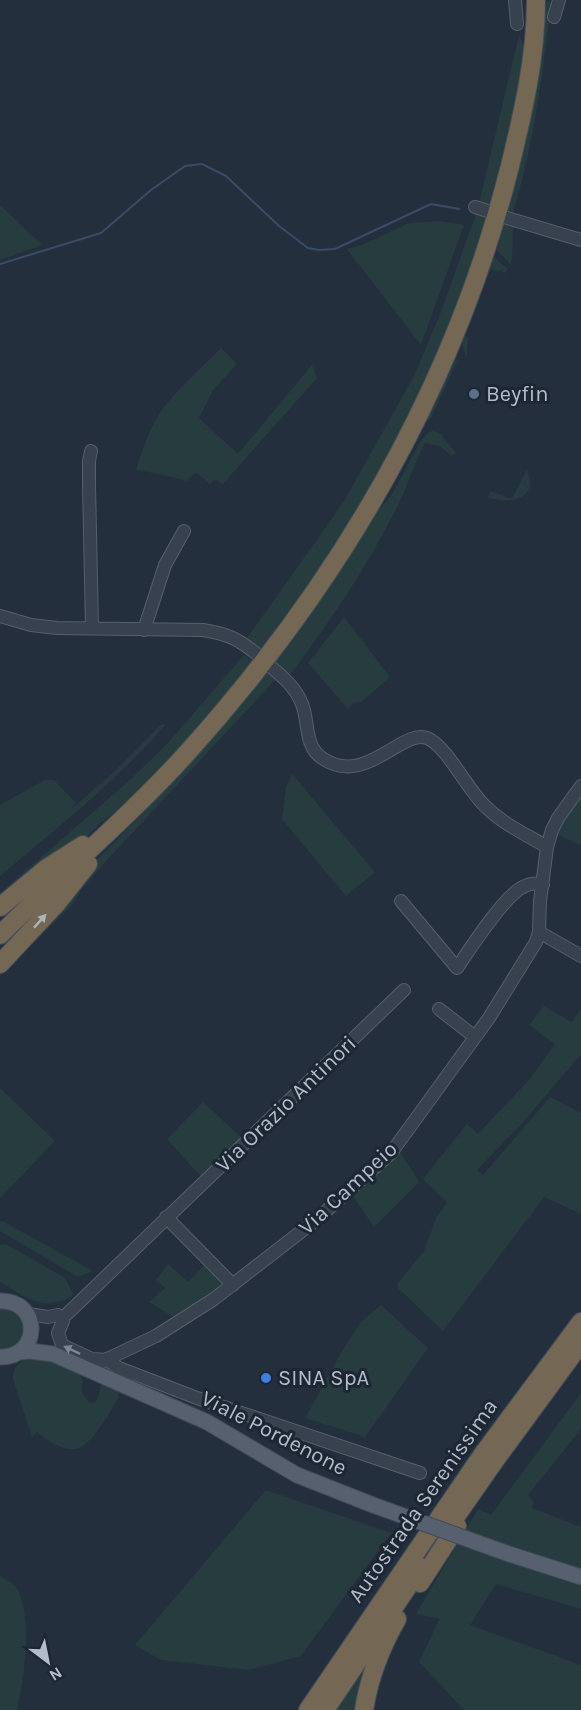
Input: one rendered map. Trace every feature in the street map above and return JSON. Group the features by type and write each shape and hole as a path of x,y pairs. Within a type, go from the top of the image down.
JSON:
{"highway":[{"path":"6,929 162,780 206,732 267,659 300,614 353,535 388,475 456,334 480,268 500,203 526,102 534,46 536,0"},
{"path":"0,906 106,825 126,815"},
{"path":"0,964 57,903 117,832 126,815"},
{"name":"Autostrada Serenissima","path":"308,1710 483,1454 581,1322"},
{"name":"Autostrada Serenissima","path":"325,1710 493,1463 581,1342"},
{"path":"364,1710 379,1657 392,1628 483,1489 493,1463"}],"main road":[{"path":"0,1301 16,1304 27,1314"},
{"name":"Viale Pordenone","path":"27,1314 31,1330 37,1340 53,1354"},
{"path":"20,1352 28,1342 31,1330"},
{"name":"Viale Pordenone","path":"1,1358 20,1352 53,1354 99,1367 207,1422 288,1470 373,1505 509,1554 581,1577"}],"street":[{"path":"516,0 517,24"},
{"path":"554,17 559,0"},
{"path":"475,207 492,212"},
{"path":"504,217 581,240"},
{"path":"92,452 89,461 92,628"},
{"path":"144,630 165,565 184,531"},
{"path":"0,616 31,625 49,627 203,630 221,633 241,641 259,656"},
{"path":"270,666 288,681 302,704 311,743 315,752 322,758 345,765 358,765 382,757 408,740 417,737 427,738 437,745 476,797 488,809 547,847"},
{"name":"Via Campeio","path":"99,1367 189,1317 233,1285 316,1220 391,1153 489,1018 536,942 539,932 539,907 547,847 558,818 581,786"},
{"path":"401,901 457,968 497,912 519,889 532,882 543,885"},
{"path":"539,932 581,956"},
{"name":"Via Orazio Antinori","path":"63,1317 405,990"},
{"path":"439,1009 475,1037"},
{"path":"166,1217 233,1285"},
{"path":"27,1314 63,1317 58,1333 62,1345 93,1359 99,1367 118,1368 197,1398 420,1473"}],"green space":[{"path":"547,1 551,2 532,134 513,213 508,213 534,104"},
{"path":"519,35 524,46 521,87 492,208 479,203"},
{"path":"0,205 42,245 0,260"},
{"path":"477,211 489,216 427,384 362,507 261,654 245,641 343,503 415,374 441,312"},
{"path":"440,221 464,225 421,345 347,249 362,245 409,223"},
{"path":"504,222 514,225 511,264 497,251"},
{"path":"492,255 508,269 505,273 491,269 463,335"},
{"path":"463,335 469,338 467,358 463,344"},
{"path":"221,348 237,364 213,390 199,418 238,454 312,365 317,378 222,485 216,479 210,484 196,472 187,481 136,470 150,431 162,410"},
{"path":"455,355 457,361 431,418 426,422"},
{"path":"433,431 443,435 442,437 456,453 452,456 440,446 425,443 399,503 372,554 333,616 290,675 273,663 337,577 375,514 391,496 420,442 428,432"},
{"path":"527,469 530,482 525,495 513,500 487,497 491,491 509,498 513,497"},
{"path":"344,617 390,677 361,702 353,703 348,709 308,663"},
{"path":"244,655 255,663 230,694 135,797 99,824 83,841 0,900 0,893 131,779 166,745"},
{"path":"266,671 276,679 107,860 81,890 72,905 0,976 0,971 91,866 140,816"},
{"path":"166,724 107,784 0,876 0,805 45,780 54,780 76,803 70,810 113,773 161,725"},
{"path":"292,774 375,872 346,896 282,819 286,787"},
{"path":"581,796 581,845 556,834 563,819"},
{"path":"544,1006 572,1022 581,1009 581,1054 525,1120 477,1170 483,1175 550,1097 581,1113 581,1214 544,1197 443,1331 397,1287 424,1251 436,1218 447,1203 423,1179 467,1124 478,1134 529,1080 555,1044 529,1025"},
{"path":"0,1088 55,1141 0,1198"},
{"path":"203,1102 242,1138 202,1178 167,1139"},
{"path":"400,1152 419,1182 374,1227 352,1194"},
{"path":"0,1221 93,1271 78,1277 0,1231"},
{"path":"6,1244 65,1278 73,1294 70,1298 59,1302 41,1303 25,1297 0,1282 0,1245"},
{"path":"168,1264 188,1282 204,1265 226,1287 174,1317 149,1302 165,1288 156,1280"},
{"path":"381,1305 428,1348 365,1437 305,1418 361,1322"},
{"path":"0,1308 17,1312 23,1325 23,1338 20,1343 8,1349 0,1349"},
{"path":"34,1357 62,1364 80,1375 83,1381 83,1393 90,1403 96,1402 102,1383 117,1389 119,1397 95,1435 76,1449 60,1447 37,1432 32,1437 13,1379 14,1370 19,1364"},
{"path":"581,1393 581,1429 528,1495 534,1503 532,1508 581,1527 581,1609 496,1584 470,1625 581,1665 581,1710 464,1710 419,1662 441,1619 416,1614 478,1509 491,1515"},
{"path":"266,1490 391,1533 301,1656 249,1670 161,1660 135,1645"},
{"path":"0,1576 18,1590 25,1618 26,1650 17,1710 0,1710"},
{"path":"361,1671 365,1678 360,1710 335,1710"}],"waterway":[{"path":"0,264 101,233 151,190 185,166 202,164 226,176 279,226 308,248 319,250 335,249 431,204 459,209"}],"place":[{"name":"Beyfin","path":"474,394"},
{"name":"SINA SpA","path":"266,1378"}]}
